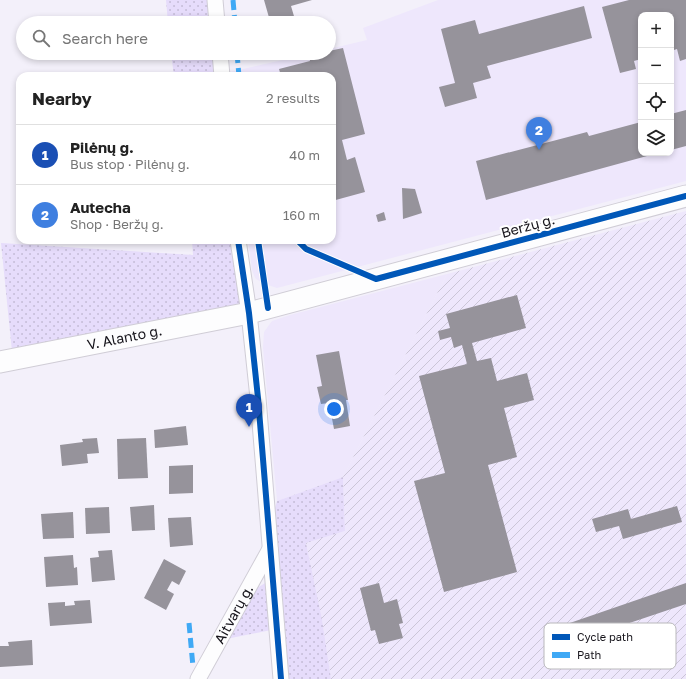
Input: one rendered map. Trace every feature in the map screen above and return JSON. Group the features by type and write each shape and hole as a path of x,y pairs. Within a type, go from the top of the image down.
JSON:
{"main road":[{"name":"Beržų g.","path":"249,312 686,196"},
{"name":"V. Alanto g.","path":"0,362 249,312"}],"street":[{"path":"215,0 217,16"},
{"path":"221,60 222,72"},
{"path":"239,244 249,312 258,398 281,679"},
{"name":"Aitvarų g.","path":"198,679 221,640 270,549"}],"shaded area":[{"path":"166,0 215,0 216,16 167,16"},
{"path":"438,0 686,0 686,181 277,288 262,283 255,278 252,270 249,244 336,244 336,72 230,72 282,60 336,60 336,47 367,40 363,28"},
{"path":"172,60 221,60 222,72 173,72"},
{"path":"686,211 686,679 331,679 322,619 306,543 345,531 343,477 447,274"},
{"path":"1,243 193,255 192,244 239,244 249,313 13,361"},
{"path":"447,274 343,477 277,501 263,348 264,332 272,321"},
{"path":"343,477 345,531 306,543 322,619 331,679 281,679 276,629 221,640 252,591 277,576 275,508 277,501"}],"building":[{"path":"264,0 312,0 291,6 294,16 269,16"},
{"path":"629,0 686,0 686,59 680,61 677,49 674,50 674,12 638,12 638,60 634,61 636,69 620,73 602,7"},
{"path":"584,6 592,38 487,66 491,78 473,83 477,98 445,107 439,87 455,83 441,29 475,20 479,34"},
{"path":"343,48 365,134 342,140 347,160 355,157 365,192 336,200 336,72 280,72 279,69 310,60 336,60 336,50"},
{"path":"686,110 686,146 674,149 674,120 674,113"},
{"path":"638,123 638,156 647,156 486,200 476,161 587,132 589,136"},
{"path":"402,188 415,189 422,213 403,219"},
{"path":"384,212 386,220 378,222 376,215"},
{"path":"517,295 526,328 472,343 477,361 491,358 497,381 527,373 534,400 504,408 517,457 488,465 517,572 444,592 414,481 445,473 419,376 467,364 462,345 454,348 451,337 440,340 438,331 450,328 446,314"},
{"path":"339,351 348,400 346,400 350,426 334,429 329,403 321,404 317,387 322,386 316,355"},
{"path":"186,426 188,445 155,448 154,430"},
{"path":"97,438 99,453 87,454 88,463 62,466 60,445 83,442 82,439"},
{"path":"146,438 148,478 118,479 117,439"},
{"path":"193,465 193,493 169,494 169,466"},
{"path":"154,505 155,530 132,531 130,507"},
{"path":"677,506 682,522 623,539 619,526 596,532 592,519 628,509 631,519"},
{"path":"109,507 110,533 86,534 85,508"},
{"path":"73,512 74,538 43,539 41,514"},
{"path":"191,517 193,545 170,547 168,518"},
{"path":"112,550 115,580 92,582 90,558 99,557 98,551"},
{"path":"73,555 74,568 77,567 78,585 46,587 44,557"},
{"path":"164,559 186,571 179,585 172,581 167,590 174,594 166,610 144,598"},
{"path":"379,583 384,603 397,599 403,623 399,624 403,638 379,644 375,630 371,631 360,588"},
{"path":"686,583 686,604 629,623 570,623"},
{"path":"90,600 92,623 50,626 48,603 65,602 65,606 75,605 74,601"},
{"path":"32,640 33,665 0,667 0,646 9,646 8,642"}],"marked path":[{"path":"233,0 234,16"},
{"path":"238,60 239,72"},
{"path":"189,623 193,667"}],"cycle path":[{"path":"301,244 306,249 376,279 686,196"},
{"path":"239,244 249,313 258,398 281,679"},
{"path":"259,244 268,308"}],"place":[{"name":"Autecha","path":"539,150"},
{"name":"Pilėnų g.","path":"249,427"}]}
